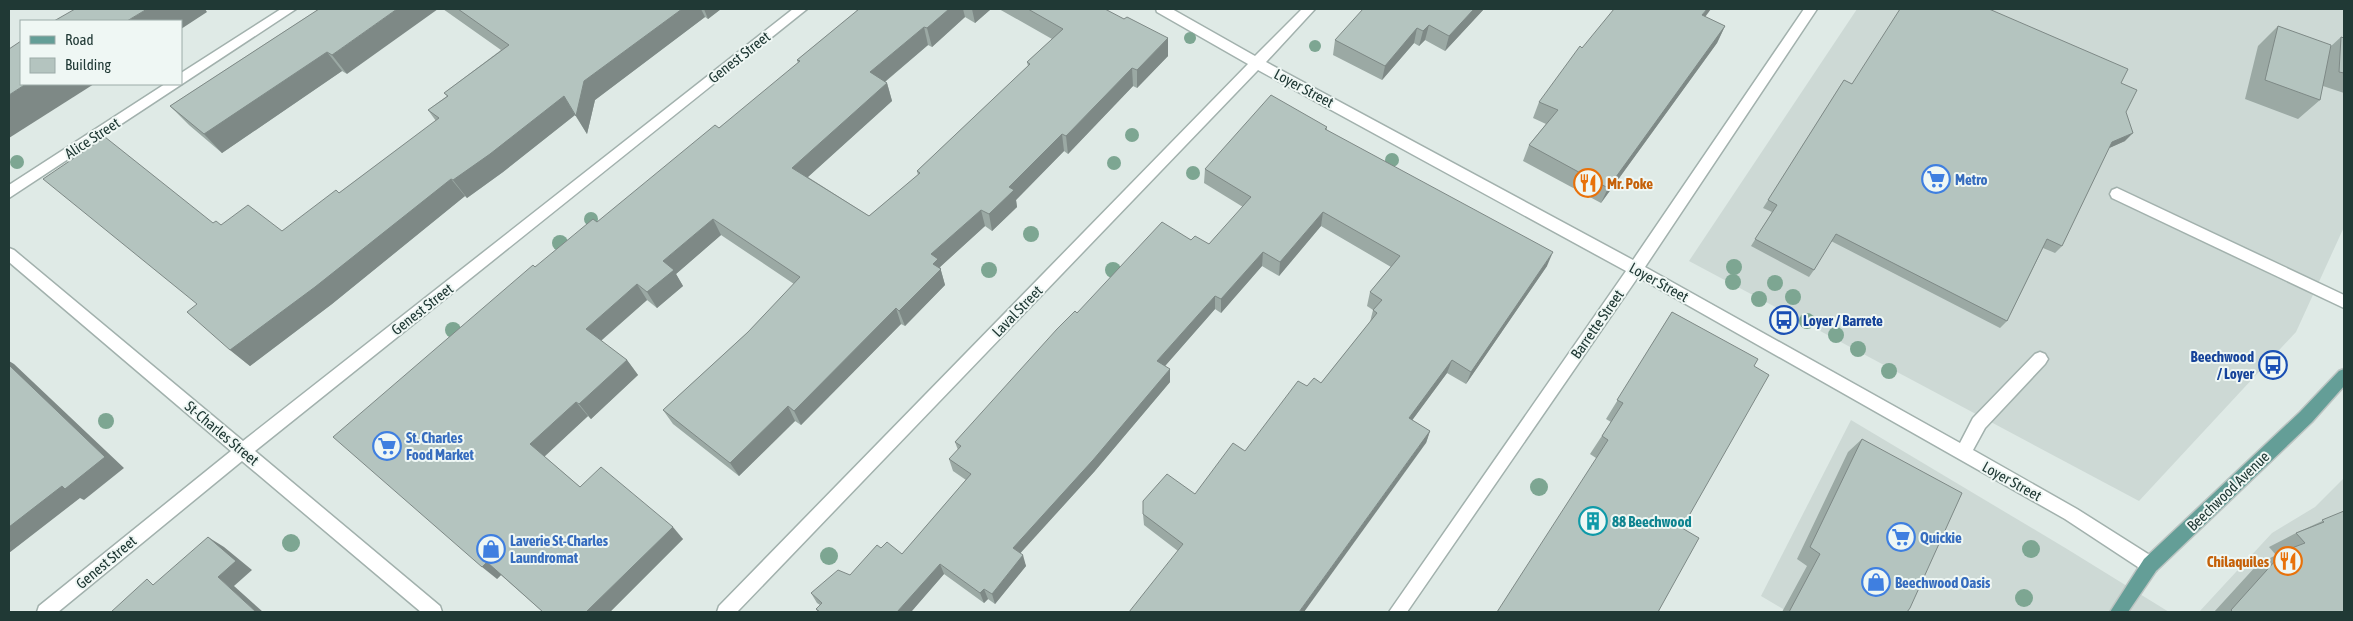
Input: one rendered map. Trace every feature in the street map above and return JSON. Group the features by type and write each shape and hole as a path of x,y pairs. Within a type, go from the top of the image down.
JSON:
{"main road":[{"name":"Beechwood Avenue","path":"2118,612 2150,565 2306,417 2344,376"}],"street":[{"path":"182,79 290,9"},
{"name":"Genest Street","path":"45,612 243,450 801,9"},
{"name":"Loyer Street","path":"1162,9 1257,63 1636,268 2071,514 2150,565"},
{"name":"Laval Street","path":"725,612 1309,9"},
{"name":"Barrette Street","path":"1397,612 1636,268 1811,9"},
{"name":"Alice Street","path":"9,192 173,85"},
{"path":"2118,194 2344,302"},
{"name":"St-Charles Street","path":"9,254 434,612"},
{"path":"1964,454 1979,423 2040,359"}],"shaded area":[{"path":"1857,9 2344,9 2344,227 2296,332 2139,501 1689,261"},
{"path":"1851,420 2169,612 1788,612 1761,596"},
{"path":"2344,478 2344,612 2199,612 2272,533 2315,507"}],"building":[{"path":"75,9 147,9 129,20 56,20"},
{"path":"319,9 397,9 332,55 327,52 204,134 170,106"},
{"path":"458,9 682,9 584,81 576,116 564,96 490,154 453,180 451,179 315,287 230,350 187,312 197,304 43,179 105,137 213,223 216,221 221,225 248,205 282,231 336,190 339,193 439,118 428,110 448,96 444,93 509,45"},
{"path":"859,9 949,9 927,28 924,27 870,72 887,83 792,168 869,216 920,173 917,171 1030,64 1027,62 1063,29 1028,9 1105,9 1124,19 1127,17 1168,38 1137,70 1132,68 1066,136 1062,134 1009,187 1014,190 989,214 981,210 931,254 938,259 933,264 941,269 899,311 896,308 794,411 788,406 730,463 663,410 748,332 800,277 713,219 663,261 674,270 647,292 637,284 586,329 627,360 579,404 576,402 530,444 580,487 601,467 673,527 586,612 543,612 487,562 482,567 333,437 533,265 535,267 593,219 597,222 715,125 719,128"},
{"path":"1363,9 1474,9 1449,36 1429,25 1423,31 1417,28 1385,66 1335,40"},
{"path":"1614,9 1707,9 1702,15 1725,26 1608,188 1529,145 1558,110 1539,102 1580,46 1582,48"},
{"name":"Metro","path":"1900,9 1989,9 2128,69 2121,83 2137,90 2126,112 2133,133 2112,142 2062,246 2047,239 2007,321 1836,234 1814,270 1755,239 1777,205 1768,200 1844,80 1852,84"},
{"path":"2278,26 2331,45 2320,100 2265,80"},
{"path":"2341,37 2344,38 2344,73 2339,72"},
{"path":"20,42 20,85 24,85 9,95 9,49"},
{"path":"1271,95 1327,127 1325,129 1553,252 1471,372 1452,360 1409,418 1430,431 1299,612 1129,612 1183,544 1143,514 1143,501 1167,474 1195,494 1233,443 1245,451 1298,381 1307,386 1314,378 1321,383 1377,313 1373,310 1382,300 1370,292 1400,256 1323,212 1280,262 1263,252 1221,299 1215,296 1157,361 1170,369 1093,460 1013,548 1023,555 992,594 984,589 980,593 940,564 897,612 820,612 816,609 822,603 811,593 838,570 850,575 877,545 881,548 887,542 902,554 971,474 949,459 961,446 955,442 1057,329 1075,311 1077,313 1162,222 1191,240 1195,236 1209,244 1251,197 1205,169"},
{"path":"1672,312 1758,359 1754,366 1769,375 1682,528 1699,538 1658,612 1497,612 1608,440 1602,436 1623,403 1617,400"},
{"path":"9,365 105,457 65,489 62,486 9,527"},
{"path":"1862,439 1962,493 1907,612 1789,612 1820,554 1810,547"},
{"path":"2344,511 2344,612 2233,612 2231,610 2284,551 2305,543 2296,533 2324,522 2322,520"},
{"path":"208,537 236,561 218,577 256,612 111,612 147,579 153,585"}],"place":[{"name":"Metro","path":"1936,179"},
{"name":"Mr. Poke","path":"1588,183"},
{"name":"Loyer / Barrete","path":"1784,320"},
{"name":"Beechwood / Loyer","path":"2273,365"},
{"name":"St. Charles Food Market","path":"387,446"},
{"name":"88 Beechwood","path":"1593,521"},
{"name":"Quickie","path":"1901,537"},
{"name":"Laverie St-Charles Laundromat","path":"491,549"},
{"name":"Chilaquiles","path":"2288,561"},
{"name":"Beechwood Oasis","path":"1876,582"}]}
